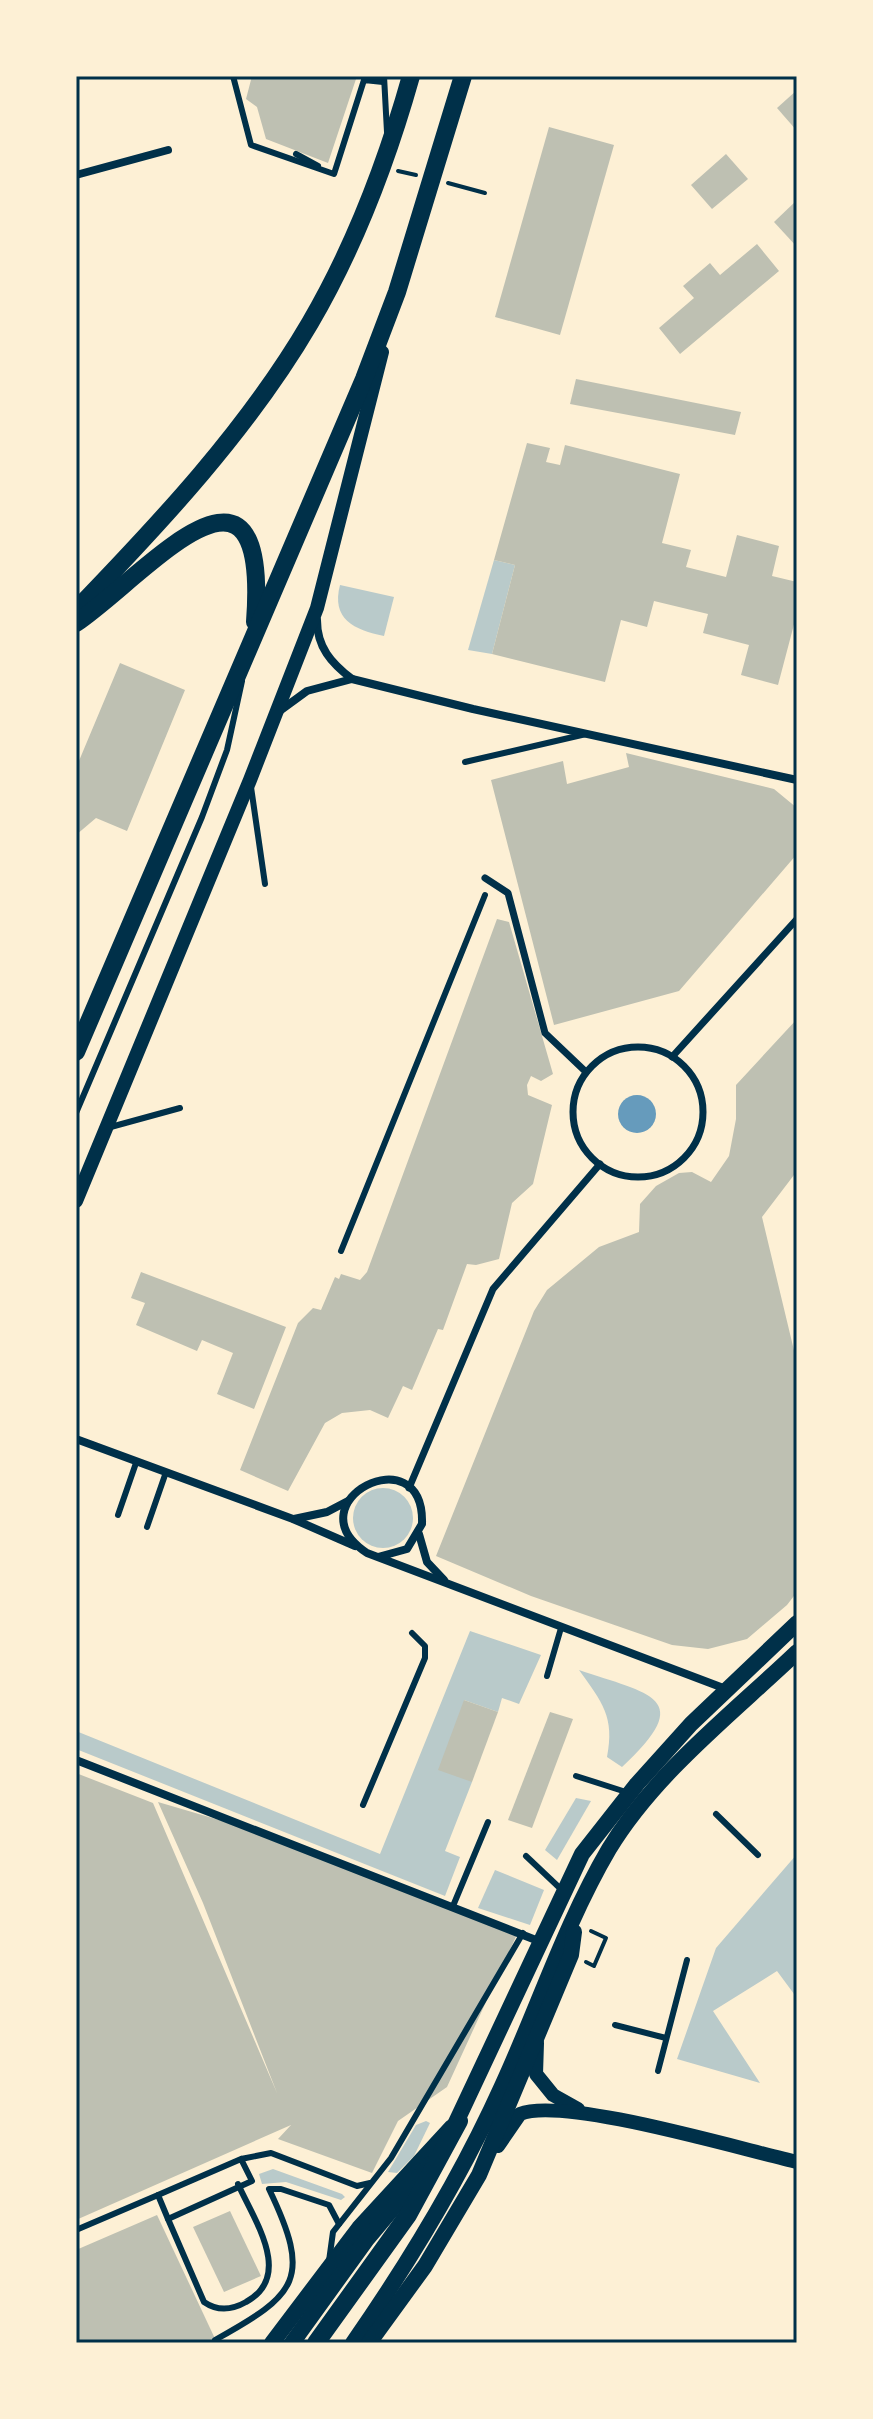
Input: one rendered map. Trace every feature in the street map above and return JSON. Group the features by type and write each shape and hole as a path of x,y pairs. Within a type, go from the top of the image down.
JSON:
{"main road":[{"path":"76,610 203,470 302,335 362,218 389,152 411,76"},
{"path":"76,1052 353,408 397,292 463,76"},
{"path":"76,623 184,535 218,522 238,528 250,544 257,581 253,641"},
{"path":"292,2343 422,2191 459,2121 582,1854 630,1793 726,1690 797,1623"},
{"path":"353,2343 409,2261 477,2140 578,1911 610,1848 645,1802 689,1754 797,1652"},
{"path":"369,2343 425,2266 479,2175 571,1955 578,1911"},
{"path":"272,2343 388,2193 459,2121"},
{"path":"316,2343 372,2247"}],"street":[{"path":"76,175 168,150"},
{"path":"76,1201 103,1129 250,780 317,608 397,292"},
{"path":"317,608 318,643 337,668 352,679 797,780"},
{"path":"274,717 307,691 352,679"},
{"path":"485,878 508,893 545,1033 586,1072"},
{"path":"672,1057 797,919"},
{"path":"629,1047 648,1048 672,1057 691,1075 700,1095 702,1117 692,1147 677,1163 647,1176 625,1175 600,1164 583,1147 573,1120 574,1099 586,1072 601,1058 629,1047"},
{"path":"409,1488 493,1289 600,1164"},
{"path":"76,1439 165,1475 293,1519 378,1557 726,1690"},
{"path":"356,1546 345,1525 348,1501 355,1490 377,1479 390,1479 409,1488 421,1505 419,1534 427,1562 447,1584"},
{"path":"293,1519 327,1512 348,1501"},
{"path":"378,1557 398,1554 419,1534"},
{"path":"76,1760 542,1942"},
{"path":"538,2037 536,2074 553,2095 585,2113"},
{"path":"479,2175 520,2114 532,2108 585,2113 797,2162"}],"lane":[{"path":"233,76 251,145 334,174"},
{"path":"334,174 364,80 384,79 389,152"},
{"path":"296,154 334,174"},
{"path":"76,1113 227,750 240,701 244,662"},
{"path":"465,762 589,734"},
{"path":"250,780 265,884"},
{"path":"341,1251 485,895"},
{"path":"103,1129 180,1108"},
{"path":"118,1515 136,1463"},
{"path":"147,1527 165,1475"},
{"path":"547,1676 561,1628"},
{"path":"363,1805 425,1658 422,1640 412,1633"},
{"path":"576,1776 630,1793"},
{"path":"716,1814 758,1855"},
{"path":"453,1906 488,1822"},
{"path":"526,1856 565,1893"},
{"path":"329,2266 329,2243 339,2224 407,2132 523,1933"},
{"path":"658,2071 687,1960"},
{"path":"615,2025 666,2038"},
{"path":"76,2230 241,2159 271,2153 357,2186 370,2183"},
{"path":"241,2159 252,2181"},
{"path":"168,2219 238,2184 252,2181 269,2189 281,2189 329,2205 339,2224"},
{"path":"158,2195 204,2302 214,2309 237,2307 265,2286 271,2270 268,2251 238,2184"},
{"path":"215,2340 266,2312 280,2298 294,2270 295,2255 286,2224 269,2189"}],"path":[{"path":"466,188 485,193"},
{"path":"594,1966 606,1938"}],"shaded area":[{"path":"494,560 515,565 492,654 468,650"},
{"path":"340,585 394,597 384,636 347,621 339,606"},
{"path":"383,1488 404,1497 413,1518 404,1539 383,1548 362,1539 353,1518 362,1497"},
{"path":"470,1631 541,1655 519,1704 502,1698 498,1712 464,1700 472,1782 445,1851 460,1857 445,1896 76,1749 76,1731 380,1854"},
{"path":"579,1670 643,1693 655,1701 660,1712 657,1726 645,1744 622,1767 607,1757 609,1731 605,1710"},
{"path":"576,1798 591,1801 557,1860 545,1850"},
{"path":"797,1854 797,1992 794,1994 777,1971 713,2011 760,2083 677,2059 716,1948"},
{"path":"495,1870 544,1890 530,1925 478,1908"},
{"path":"426,2121 430,2123 414,2156 397,2173 388,2172 416,2125"},
{"path":"273,2169 345,2197 341,2200 286,2182 262,2184 259,2174"}],"water":[{"path":"637,1095 651,1100 656,1114 651,1128 637,1133 623,1128 618,1114 623,1100"}],"building":[{"path":"252,76 357,76 328,163 266,139 257,107 246,99"},
{"path":"797,90 797,131 777,108"},
{"path":"549,127 614,145 560,335 495,317"},
{"path":"726,154 748,179 712,209 691,185"},
{"path":"797,200 797,247 774,222"},
{"path":"757,244 779,271 680,354 659,328 694,298 683,286 710,263 720,275"},
{"path":"576,379 741,412 735,435 570,404"},
{"path":"527,443 550,448 546,462 560,465 565,445 680,474 662,543 691,550 686,567 726,577 737,535 779,546 772,576 797,582 797,613 778,685 741,675 749,645 703,633 708,614 654,601 647,627 621,620 605,682 492,654 515,565 494,560"},
{"path":"120,663 185,690 127,831 96,818 76,835 76,768"},
{"path":"626,753 774,789 797,808 797,854 679,991 554,1025 491,780 563,761 567,784 629,767"},
{"path":"497,919 509,922 553,1074 541,1081 531,1076 527,1085 528,1095 552,1105 533,1184 512,1203 499,1259 467,1264 443,1330 438,1329 412,1390 403,1386 388,1418 370,1410 342,1413 325,1423 288,1491 240,1470 298,1323 313,1308 321,1310 335,1277 339,1279 341,1274 360,1280 367,1272"},
{"path":"797,1019 797,1171 762,1217 797,1363 797,1592 787,1605 747,1639 708,1649 672,1645 531,1596 436,1556 534,1311 547,1290 599,1247 639,1232 640,1204 656,1186 679,1173 692,1172 711,1182 729,1156 736,1119 736,1085"},
{"path":"141,1272 286,1327 254,1409 217,1394 233,1353 202,1340 197,1351 136,1325 145,1303 131,1298"},
{"path":"464,1700 498,1712 472,1782 438,1770"},
{"path":"550,1712 573,1719 532,1828 508,1820"},
{"path":"76,1773 153,1803 277,2093 203,1903 158,1802 226,1822 519,1930 447,2087 398,2121 372,2173 278,2139 291,2125 76,2220"},
{"path":"230,2211 261,2276 224,2292 193,2227"},
{"path":"157,2215 217,2343 76,2343 76,2250"}]}
